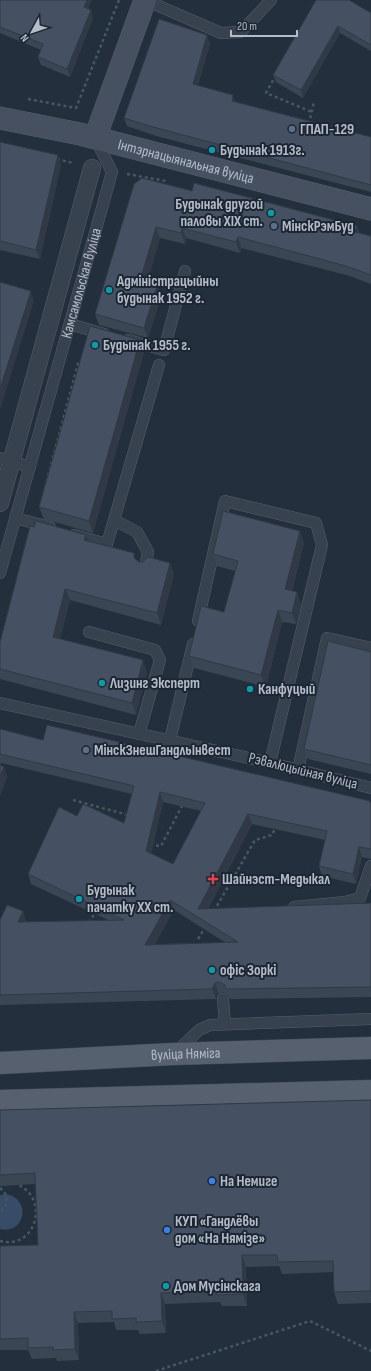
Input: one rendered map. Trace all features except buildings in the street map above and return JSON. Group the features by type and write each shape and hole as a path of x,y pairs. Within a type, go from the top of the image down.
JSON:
{"main road":[{"path":"94,138 145,0"},
{"name":"Інтэрнацыянальная вуліца","path":"0,118 94,138 371,209"},
{"name":"вуліца Няміга","path":"0,1063 173,1054 371,1048"},
{"path":"0,1101 371,1091"}],"street":[{"name":"Камсамольская вуліца","path":"0,503 6,460 92,168"}],"lane":[{"path":"145,0 221,33 241,32 271,0"},
{"path":"94,138 112,172"},
{"name":"Камсамольская вуліца","path":"0,573 112,172"},
{"path":"70,324 164,350 185,271"},
{"path":"15,518 107,544 159,365"},
{"path":"6,460 30,466"},
{"path":"170,740 225,501 316,523 322,545 270,763"},
{"path":"114,520 137,532 148,552 145,566"},
{"path":"88,632 155,650 160,660 139,734"},
{"path":"298,770 327,638 371,648"},
{"name":"Рэвалюцыйная вуліца","path":"0,703 170,740 371,788"},
{"path":"286,907 345,902 360,898 371,866"},
{"path":"223,999 225,1024"},
{"path":"173,1054 199,1030 210,1024 371,1019"}],"path":[{"path":"23,98 76,108 119,0"},
{"path":"278,73 266,93 312,112"},
{"path":"307,128 314,102"},
{"path":"54,159 92,168"},
{"path":"112,172 129,175 127,182"},
{"path":"35,523 87,329"},
{"path":"73,800 128,815 126,821"},
{"path":"148,845 161,846 182,806"},
{"path":"213,912 255,840 272,835 275,828"},
{"path":"83,922 90,921 98,908"},
{"path":"198,939 209,919"},
{"path":"0,1241 9,1242 22,1238 33,1228 36,1218 36,1204 31,1195 23,1187 14,1183"},
{"path":"0,1188 4,1192 7,1200 4,1209 0,1212"},
{"path":"156,1371 310,1321 371,1351"}],"water":[{"path":"6,1194 14,1197 20,1203 22,1216 20,1222 15,1227 0,1229 0,1195"}],"place":[{"name":"ГПАП-129","path":"292,129"},
{"name":"Будынак 1913г.","path":"212,150"},
{"name":"Будынак другой паловы XIX ст.","path":"271,213"},
{"name":"МінскРэмБуд","path":"274,226"},
{"name":"Адміністрацыйны будынак 1952 г.","path":"109,290"},
{"name":"Будынак 1955 г.","path":"95,345"},
{"name":"Лизинг Эксперт","path":"102,683"},
{"name":"Канфуцый","path":"250,689"},
{"name":"МінскЗнешГандльІнвест","path":"86,750"},
{"name":"Шайнэст-Медыкал","path":"213,879"},
{"name":"Будынак пачатку XX ст.","path":"79,899"},
{"name":"офіс Зоркі","path":"212,970"},
{"name":"На Немиге","path":"212,1181"},
{"name":"КУП «Гандлёвы дом «На Нямізе»","path":"167,1230"},
{"name":"Дом Мусінскага","path":"166,1286"}]}
